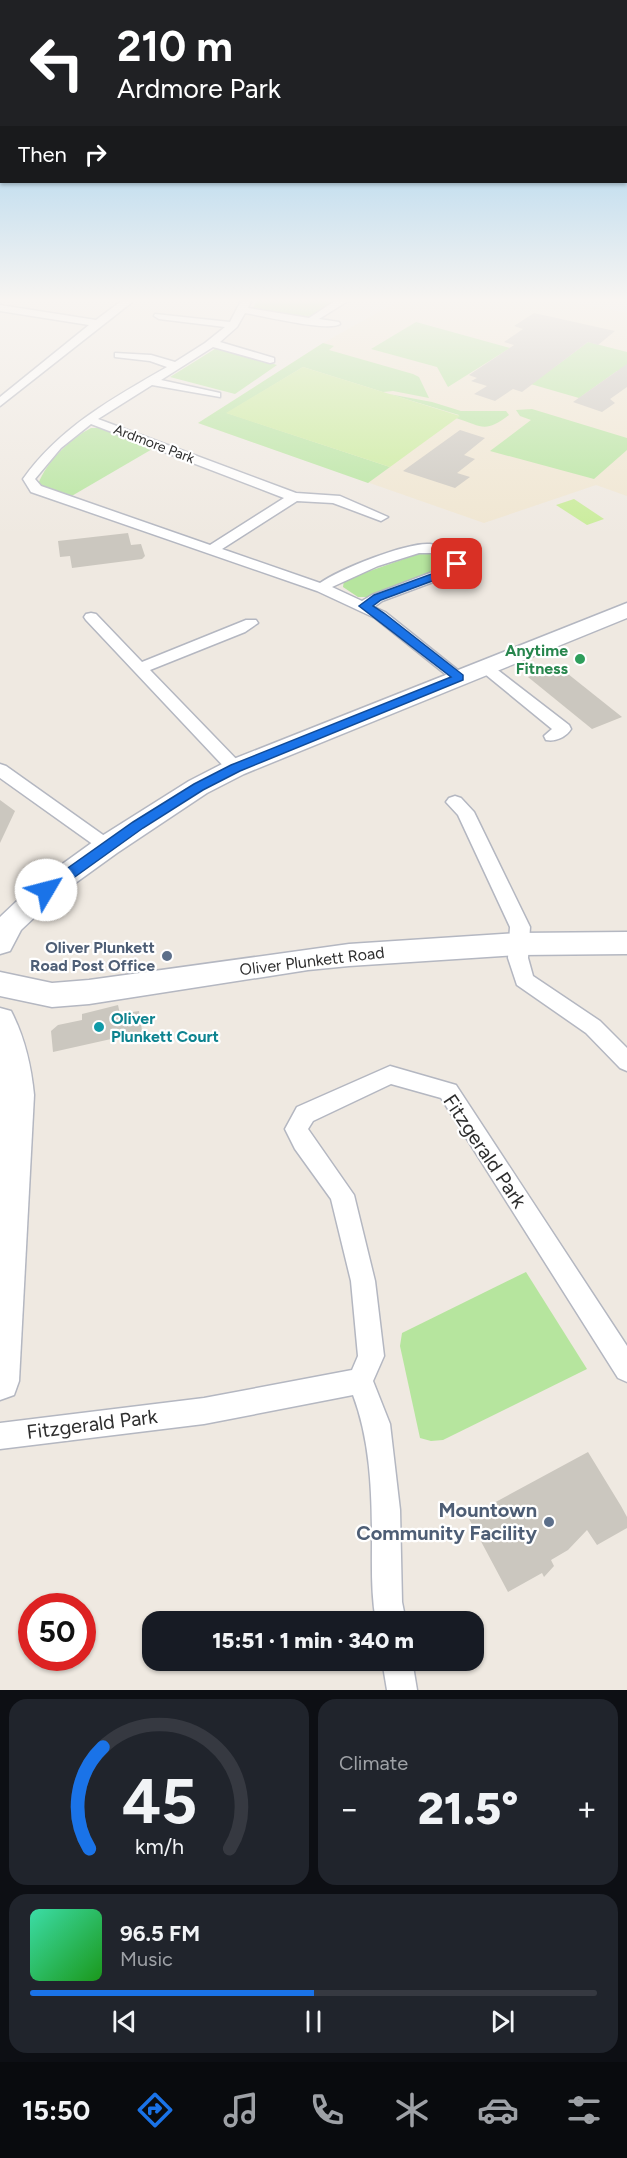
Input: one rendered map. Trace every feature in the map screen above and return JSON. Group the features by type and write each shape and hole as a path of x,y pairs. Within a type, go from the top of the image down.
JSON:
{"main road":[{"path":"0,943 11,923 33,900 107,846 198,787 235,768 627,610"},
{"name":"Oliver Plunkett Road","path":"0,984 43,994 80,993 308,958 519,944 627,944"},
{"path":"0,1020 15,1062 18,1095 0,1381"}],"street":[{"path":"0,403 6,391 24,378"},
{"path":"156,378 88,419 36,467 29,478 36,489 213,549 365,606 380,615 459,678"},
{"path":"151,381 216,395"},
{"name":"Ardmore Park","path":"88,419 294,496 335,499 381,517"},
{"path":"213,549 294,496"},
{"path":"322,588 339,577 417,549 436,549 458,566 377,598 365,606"},
{"path":"91,617 235,768"},
{"path":"140,668 251,623"},
{"path":"485,667 564,729 552,736"},
{"path":"0,770 107,846"},
{"path":"455,802 465,812 520,927 518,958 524,980 593,1027 627,1062"},
{"name":"Fitzgerald Park","path":"0,1436 204,1411 360,1381 371,1356 363,1281 342,1195 296,1129 305,1114 390,1075 448,1091 627,1369"},
{"path":"360,1381 376,1424 386,1510 389,1611"},
{"path":"399,1671 402,1690"}],"shaded area":[{"path":"269,378 627,378 627,496 596,485 484,523 198,423"}],"green space":[{"path":"173,378 258,378 235,394"},
{"path":"269,378 285,378 227,413 390,467 368,483 198,423"},
{"path":"285,378 338,378 460,416 390,467 226,413"},
{"path":"338,378 419,378 429,398 393,391 383,392"},
{"path":"443,378 463,378 448,387"},
{"path":"534,378 607,378 579,398 527,383"},
{"path":"389,394 432,402 461,411 506,411 509,415 489,426 478,426 456,418 459,415"},
{"path":"532,409 627,438 627,450 594,479 490,451 531,420 520,416 516,410"},
{"path":"91,428 101,428 154,448 70,497 38,484 47,467 60,452 75,438"},
{"path":"574,499 604,519 587,525 556,505"},
{"path":"424,552 446,562 447,568 367,597 358,597 343,587 344,580"},
{"path":"526,1272 587,1369 443,1440 431,1441 420,1438 400,1346 402,1333"}],"building":[{"path":"477,378 541,378 522,392 513,389 495,401 474,394 487,386 471,381"},
{"path":"607,378 627,378 627,387 610,399 615,403 602,412 573,402"},
{"path":"460,430 485,438 464,455 475,459 457,473 470,477 455,488 403,471"},
{"path":"128,533 131,545 141,544 145,556 142,559 72,568 70,556 60,557 58,541"},
{"path":"558,666 622,717 592,729 528,677"},
{"path":"0,800 15,811 0,843"},
{"name":"Oliver Plunkett Court","path":"118,1005 120,1014 139,1011 143,1037 121,1040 120,1037 53,1052 51,1031 58,1025 82,1020 82,1014"},
{"name":"Mountown Community Facility","path":"588,1452 627,1517 627,1528 597,1545 587,1530 568,1550 551,1560 554,1566 544,1577 542,1573 508,1592 468,1517"}],"place":[{"name":"Anytime Fitness","path":"580,659"},
{"name":"Oliver Plunkett Road Post Office","path":"167,956"},
{"name":"Oliver Plunkett Court","path":"99,1027"},
{"name":"Mountown Community Facility","path":"549,1522"}],"route":[{"path":"46,890 138,825 198,787 235,768 459,678 380,615 365,606 377,598 455,569 457,564"}]}
